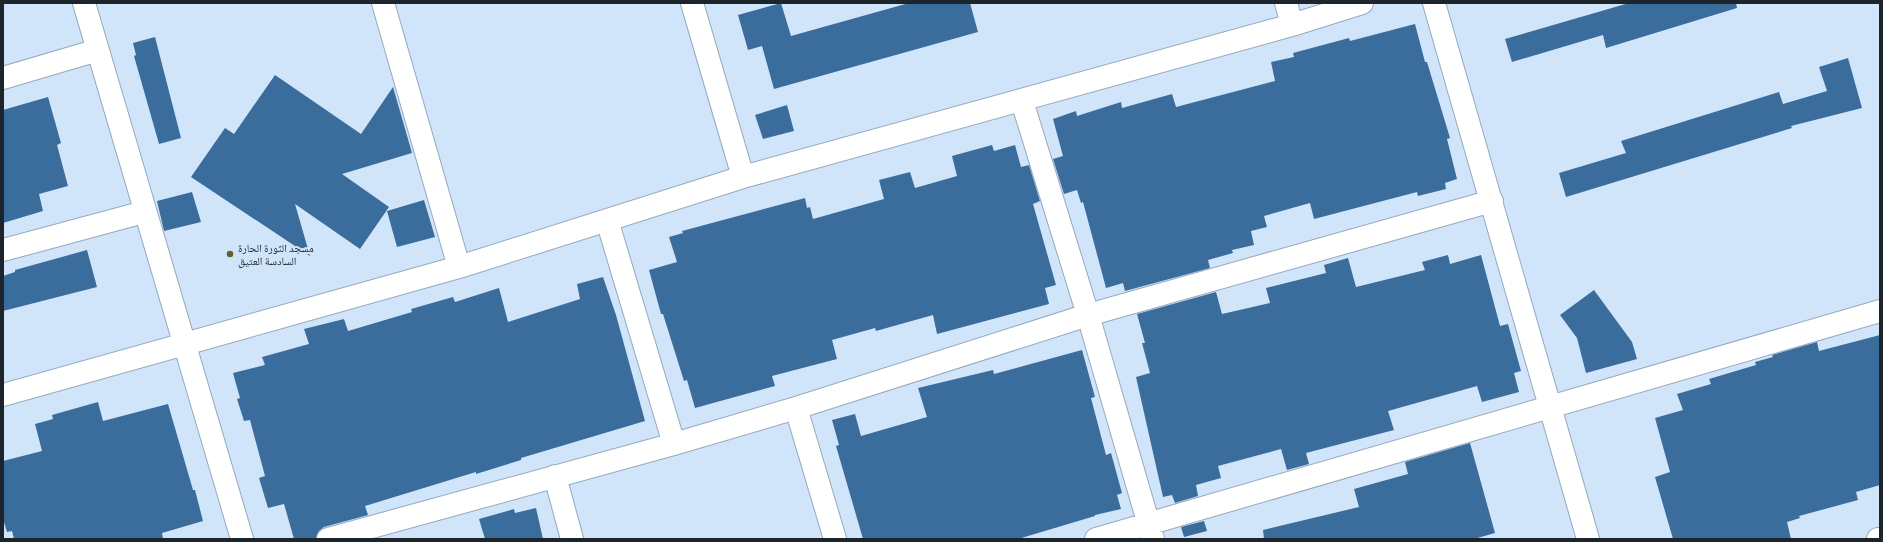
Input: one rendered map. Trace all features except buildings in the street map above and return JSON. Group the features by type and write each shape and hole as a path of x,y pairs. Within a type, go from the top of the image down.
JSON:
{"street":[{"path":"84,3 183,345 242,539"},
{"path":"383,3 459,267"},
{"path":"692,3 743,177"},
{"path":"1286,3 1292,25"},
{"path":"3,395 459,267 743,177 1022,101 1292,25 1362,3"},
{"path":"1434,3 1492,201 1549,408 1588,539"},
{"path":"3,78 98,50"},
{"path":"1022,101 1088,315 1151,532"},
{"path":"328,539 674,444 796,408 1088,315 1492,201"},
{"path":"3,250 144,212"},
{"path":"607,220 674,444"},
{"path":"1096,539 1151,532 1549,408 1880,312"},
{"path":"796,408 835,539"},
{"path":"555,476 572,539"}],"place":[{"name":"مسجد الثورة الحارة السادسة العتيق","path":"230,254"}]}
